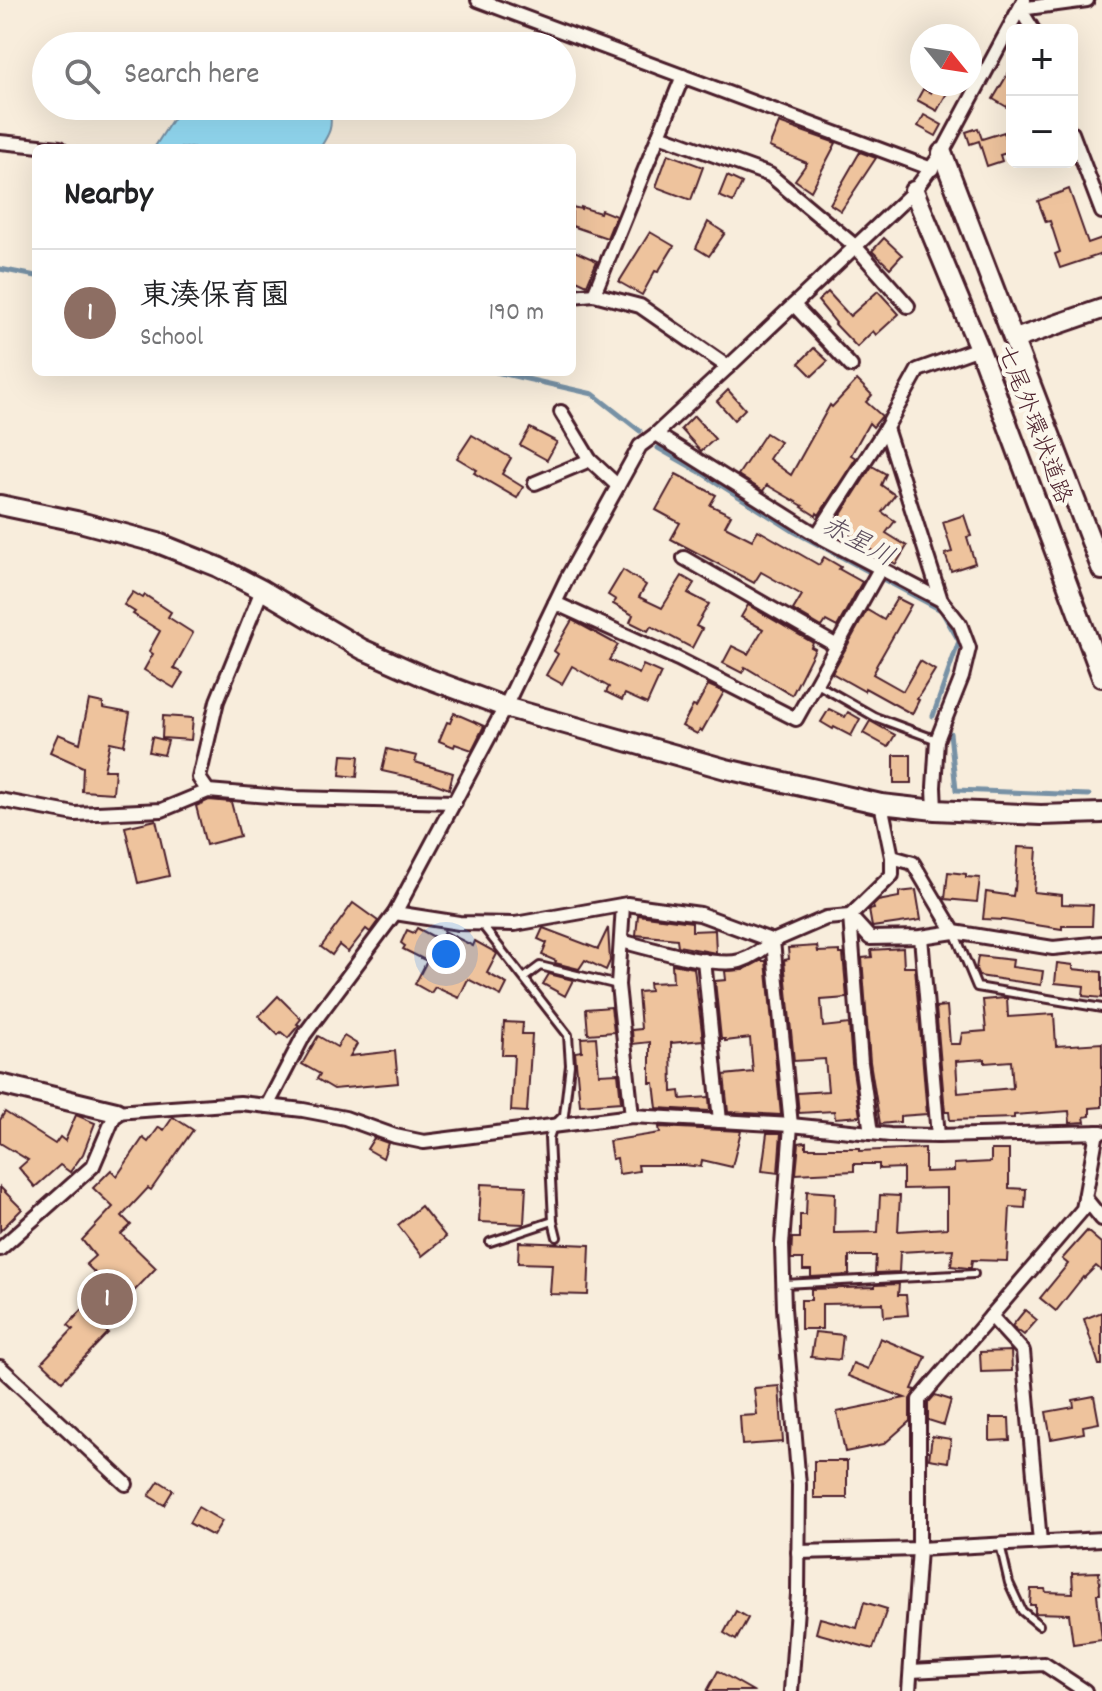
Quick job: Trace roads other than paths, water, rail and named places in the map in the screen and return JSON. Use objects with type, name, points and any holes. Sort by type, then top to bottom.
[{"type":"street","points":[[478,0],[564,32]]},
{"type":"street","points":[[1022,4],[1087,0]]},
{"type":"street","points":[[1022,4],[1030,24]]},
{"type":"street","points":[[267,1106],[304,1035],[395,913],[640,446],[914,191],[937,161],[1022,4]]},
{"type":"street","points":[[576,36],[683,76],[937,161]]},
{"type":"street","points":[[594,294],[683,76]]},
{"type":"street","points":[[659,135],[770,175],[855,246],[908,306]]},
{"type":"street","points":[[0,142],[32,145]]},
{"type":"street","points":[[1078,149],[1102,212]]},
{"type":"street","name":"七尾外環状道路","points":[[937,161],[1015,339],[1102,570]]},
{"type":"street","name":"七尾外環状道路","points":[[914,191],[979,348],[1102,677]]},
{"type":"street","points":[[576,296],[594,294],[640,306],[728,367]]},
{"type":"street","points":[[794,305],[851,366]]},
{"type":"street","points":[[1015,339],[1102,309]]},
{"type":"street","points":[[817,535],[886,428],[918,370],[979,348]]},
{"type":"street","points":[[561,412],[590,460],[618,486]]},
{"type":"street","points":[[886,428],[941,600],[960,624],[969,648],[962,677],[937,740],[935,810]]},
{"type":"street","points":[[656,434],[817,535],[941,600]]},
{"type":"street","points":[[535,483],[590,460]]},
{"type":"street","points":[[0,505],[158,543],[218,567],[362,649],[427,678],[505,707],[726,769],[881,804],[1041,815],[1102,813]]},
{"type":"street","points":[[684,558],[837,646]]},
{"type":"street","points":[[555,603],[678,659],[796,719],[881,567]]},
{"type":"street","points":[[208,791],[199,778],[217,701],[262,590]]},
{"type":"street","points":[[0,800],[75,814],[162,810],[208,791],[293,798],[455,802]]},
{"type":"street","points":[[621,941],[675,955],[736,962],[752,956],[773,941],[826,918],[850,916],[892,875],[892,857],[881,804]]},
{"type":"street","points":[[892,857],[913,863],[954,932]]},
{"type":"street","points":[[395,913],[459,923],[515,924],[623,905],[700,914],[773,941]]},
{"type":"street","points":[[623,905],[618,985],[632,1116]]},
{"type":"street","points":[[850,916],[870,938],[921,937],[954,932],[1053,948],[1102,943]]},
{"type":"street","points":[[850,916],[861,1063],[871,1133]]},
{"type":"street","points":[[921,937],[938,1136]]},
{"type":"street","points":[[773,941],[791,1125],[782,1245],[784,1308],[799,1485],[798,1594],[791,1691]]},
{"type":"street","points":[[704,960],[720,1121]]},
{"type":"street","points":[[0,1084],[116,1112],[240,1103],[303,1110],[345,1118],[395,1136],[424,1142],[632,1116],[938,1136],[1100,1132],[1083,1209],[919,1400],[919,1549],[909,1691]]},
{"type":"street","points":[[0,1249],[93,1166],[116,1112]]},
{"type":"street","points":[[1085,1198],[1102,1219]]},
{"type":"street","points":[[991,1316],[1023,1351],[1040,1542]]},
{"type":"street","points":[[0,1367],[126,1484]]},
{"type":"street","points":[[798,1552],[1102,1539]]},
{"type":"street","points":[[911,1671],[1044,1664],[1085,1691]]},
{"type":"lane","points":[[817,684],[875,717],[937,740]]},
{"type":"lane","points":[[482,924],[568,1035],[570,1065],[564,1115],[553,1126],[549,1138],[553,1221],[557,1237]]},
{"type":"lane","points":[[954,932],[977,987],[1102,1008]]},
{"type":"lane","points":[[524,978],[540,966],[618,985]]},
{"type":"lane","points":[[490,1242],[553,1221]]},
{"type":"lane","points":[[784,1284],[974,1274]]},
{"type":"lane","points":[[1000,1544],[1009,1583],[1022,1611],[1039,1625]]},
{"type":"water","points":[[172,120],[331,120],[322,144],[157,144]]},
{"type":"waterway","name":"赤星川","points":[[0,269],[32,275]]},
{"type":"waterway","name":"赤星川","points":[[514,376],[593,394],[640,431]]},
{"type":"waterway","name":"赤星川","points":[[658,448],[793,531],[941,610],[959,641],[933,716]]},
{"type":"waterway","name":"赤星川","points":[[950,733],[956,790],[1089,795]]},
{"type":"place","name":"東湊保育園","points":[[107,1299]]}]
